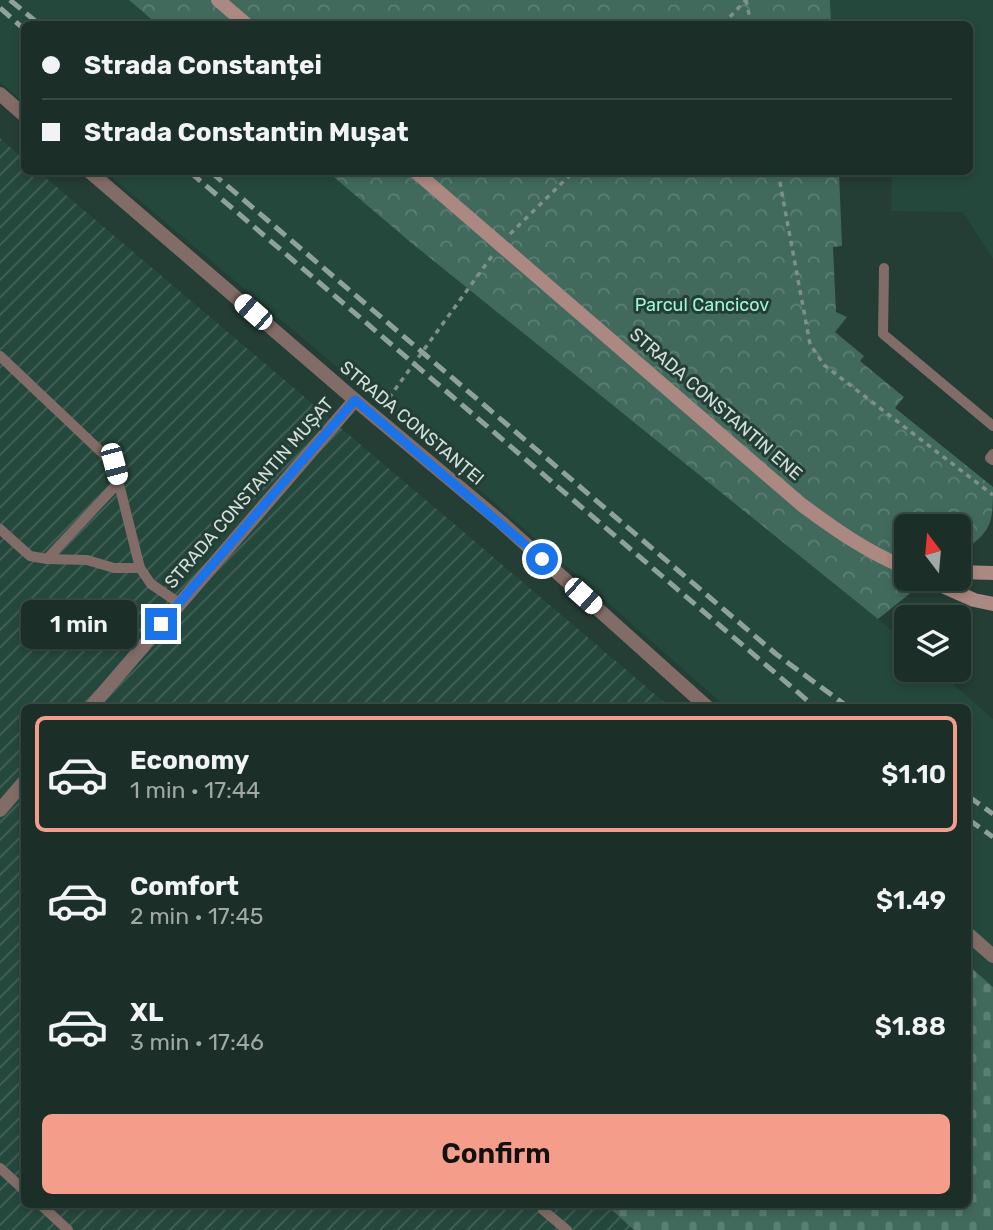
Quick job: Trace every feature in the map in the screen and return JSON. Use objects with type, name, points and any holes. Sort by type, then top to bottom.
[{"type":"main road","points":[[218,0],[242,21]]},
{"type":"main road","name":"STRADA CONSTANTIN ENE","points":[[420,175],[802,505],[843,536],[874,555],[894,563]]},
{"type":"main road","points":[[971,572],[993,573]]},
{"type":"main road","points":[[956,592],[974,600],[993,604]]},
{"type":"street","points":[[0,94],[21,112]]},
{"type":"street","name":"STRADA CONSTANȚEI","points":[[93,175],[500,522],[703,704]]},
{"type":"street","name":"STRADA CONSTANTIN MUȘAT","points":[[93,704],[355,400]]},
{"type":"street","points":[[0,810],[21,786]]},
{"type":"street","points":[[971,937],[993,956]]},
{"type":"lane","points":[[884,268],[883,334],[993,426]]},
{"type":"lane","points":[[0,356],[114,464],[140,568],[151,584],[179,603]]},
{"type":"lane","points":[[993,454],[990,458],[993,460]]},
{"type":"lane","points":[[47,559],[119,482]]},
{"type":"lane","points":[[0,529],[30,556],[88,560],[114,568],[140,568]]},
{"type":"lane","points":[[0,1168],[21,1187]]},
{"type":"lane","points":[[44,1208],[68,1230]]},
{"type":"lane","points":[[543,1210],[567,1230]]},
{"type":"path","points":[[726,21],[746,0]]},
{"type":"path","points":[[746,0],[750,21]]},
{"type":"path","points":[[372,415],[383,406],[501,243],[570,175]]},
{"type":"path","points":[[779,175],[810,344],[824,365],[993,495]]},
{"type":"shaded area","points":[[0,0],[129,0],[154,21],[21,21],[21,100],[0,82]]},
{"type":"shaded area","points":[[830,0],[993,0],[993,259],[963,212],[891,211],[892,175],[973,175],[973,21],[831,21]]},
{"type":"shaded area","points":[[0,138],[21,156],[21,175],[43,175],[666,704],[21,704],[21,1208],[609,1208],[634,1230],[0,1230]]},
{"type":"shaded area","points":[[110,175],[332,175],[409,241],[894,633],[894,682],[951,682],[993,719],[993,987],[971,968],[971,704],[723,704],[414,432]]},
{"type":"green space","points":[[129,0],[830,0],[831,21],[154,21]]},
{"type":"green space","name":"Parcul Cancicov","points":[[332,175],[839,175],[842,246],[833,247],[836,312],[847,317],[835,332],[864,356],[860,361],[904,397],[895,408],[993,487],[991,520],[984,533],[971,546],[971,514],[894,514],[894,592],[912,592],[878,619],[409,241]]},
{"type":"green space","points":[[971,968],[993,987],[993,1230],[634,1230],[609,1208],[971,1208]]},
{"type":"railway","points":[[10,0],[35,21]]},
{"type":"railway","points":[[0,8],[21,26]]},
{"type":"railway","points":[[194,175],[811,704]]},
{"type":"railway","points":[[215,175],[776,654],[844,704]]},
{"type":"railway","points":[[971,798],[993,814]]},
{"type":"railway","points":[[971,821],[993,837]]},
{"type":"route","points":[[161,624],[355,400],[542,559]]}]
